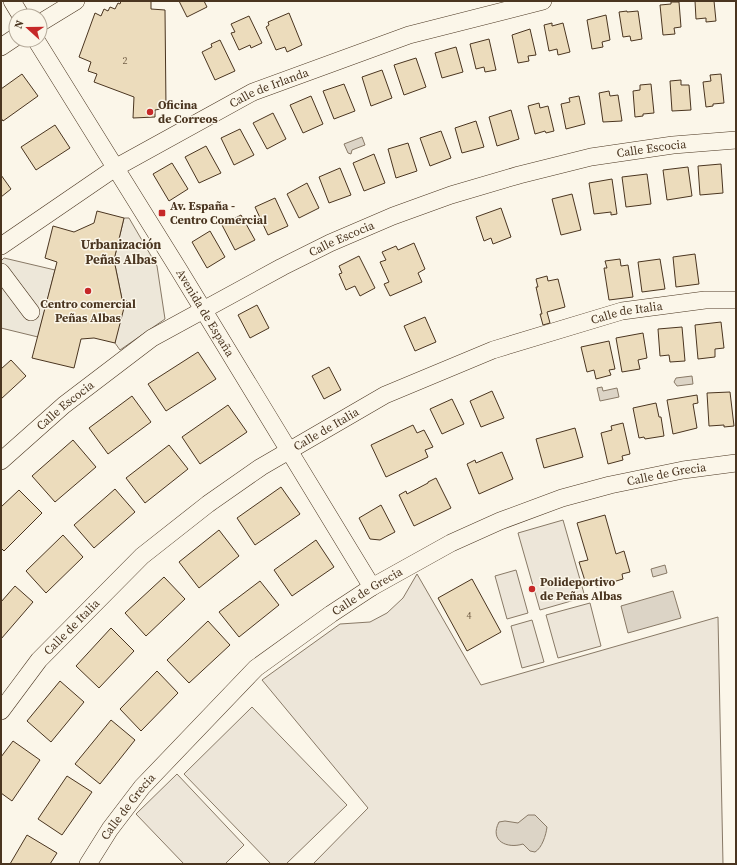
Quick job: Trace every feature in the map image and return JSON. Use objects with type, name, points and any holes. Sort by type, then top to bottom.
[{"type":"street","points":[[48,17],[76,1]]},
{"type":"street","name":"Calle de Irlanda","points":[[1,246],[115,168],[253,92],[409,35],[543,1]]},
{"type":"street","name":"Avenida de España","points":[[41,48],[372,587]]},
{"type":"street","name":"Calle Escocia","points":[[1,461],[64,405],[146,343],[282,267],[330,243],[393,216],[451,195],[520,174],[592,157],[674,145],[736,140]]},
{"type":"street","points":[[1,272],[30,312]]},
{"type":"street","name":"Calle de Italia","points":[[1,711],[38,660],[142,556],[208,504],[261,467],[385,395],[493,350],[622,311],[705,300],[736,300]]},
{"type":"street","name":"Calle de Grecia","points":[[88,864],[110,829],[142,787],[256,668],[372,587],[451,543],[500,521],[562,498],[683,470],[736,463]]},
{"type":"shaded area","points":[[362,137],[365,145],[352,150],[351,154],[348,153],[344,144]]},
{"type":"shaded area","points":[[124,218],[129,218],[157,266],[165,319],[120,350],[115,343],[122,299],[114,260]]},
{"type":"shaded area","points":[[4,258],[55,270],[38,337],[1,328],[1,261]]},
{"type":"shaded area","points":[[692,376],[693,384],[677,386],[674,382],[676,378]]},
{"type":"shaded area","points":[[602,387],[603,391],[617,388],[619,397],[600,401],[597,388]]},
{"type":"shaded area","points":[[563,520],[585,597],[540,610],[518,533]]},
{"type":"shaded area","points":[[665,565],[667,573],[653,577],[651,569]]},
{"type":"shaded area","points":[[516,570],[528,613],[507,619],[495,576]]},
{"type":"shaded area","points":[[417,574],[481,685],[718,617],[723,864],[313,864],[368,808],[262,680],[340,624],[370,622],[387,613],[403,598]]},
{"type":"shaded area","points":[[673,591],[681,618],[628,633],[621,606]]},
{"type":"shaded area","points":[[590,603],[601,646],[558,658],[546,615]]},
{"type":"shaded area","points":[[532,620],[544,662],[522,668],[511,626]]},
{"type":"shaded area","points":[[252,707],[347,805],[286,864],[271,864],[184,774]]},
{"type":"shaded area","points":[[177,774],[244,845],[225,864],[184,864],[136,814]]},
{"type":"shaded area","points":[[528,815],[535,815],[547,827],[546,834],[540,848],[535,852],[530,851],[523,844],[506,844],[498,839],[496,834],[499,822],[505,821],[518,823]]},
{"type":"building","points":[[121,1],[151,1],[151,9],[165,10],[166,108],[155,110],[155,117],[133,118],[134,97],[94,82],[97,74],[88,71],[91,62],[79,57],[95,13],[101,16],[104,9],[108,11],[110,7],[115,9]]},
{"type":"building","points":[[179,1],[204,1],[207,7],[187,17]]},
{"type":"building","points":[[695,1],[714,1],[716,21],[706,22],[706,18],[696,19]]},
{"type":"building","points":[[671,2],[679,2],[681,27],[674,28],[675,34],[663,35],[660,5],[671,4]]},
{"type":"building","points":[[638,11],[642,39],[631,41],[630,36],[623,37],[619,12]]},
{"type":"building","points":[[289,13],[302,45],[287,52],[285,47],[276,50],[266,27],[269,25],[268,22]]},
{"type":"building","points":[[606,15],[610,40],[602,42],[603,47],[592,49],[587,20]]},
{"type":"building","points":[[249,16],[262,43],[251,48],[250,45],[239,50],[231,33],[235,32],[231,24]]},
{"type":"building","points":[[552,23],[552,26],[563,23],[570,52],[558,55],[557,49],[549,51],[544,25]]},
{"type":"building","points":[[530,29],[536,55],[528,56],[529,61],[518,63],[512,35]]},
{"type":"building","points":[[489,39],[496,70],[485,72],[484,67],[476,69],[470,44]]},
{"type":"building","points":[[220,40],[235,71],[215,80],[202,52],[212,47],[211,44]]},
{"type":"building","points":[[456,47],[463,72],[442,78],[435,53]]},
{"type":"building","points":[[416,58],[426,87],[404,95],[394,65]]},
{"type":"building","points":[[382,70],[392,98],[371,106],[362,77]]},
{"type":"building","points":[[22,74],[38,96],[3,121],[1,118],[1,89]]},
{"type":"building","points":[[721,74],[724,103],[713,104],[713,106],[706,107],[703,82],[711,81],[710,75]]},
{"type":"building","points":[[681,80],[681,85],[689,85],[691,110],[672,111],[670,81]]},
{"type":"building","points":[[344,84],[355,111],[334,119],[323,91]]},
{"type":"building","points":[[651,84],[654,113],[643,114],[643,116],[635,117],[633,91],[640,90],[640,85]]},
{"type":"building","points":[[609,91],[610,96],[618,95],[622,121],[603,122],[599,93]]},
{"type":"building","points":[[311,96],[323,124],[303,133],[290,105]]},
{"type":"building","points":[[579,96],[585,124],[566,129],[561,104],[570,102],[569,98]]},
{"type":"building","points":[[539,103],[540,108],[548,106],[554,131],[546,133],[545,131],[535,134],[528,106]]},
{"type":"building","points":[[511,110],[519,139],[497,146],[489,117]]},
{"type":"building","points":[[273,113],[286,139],[267,149],[253,123]]},
{"type":"building","points":[[476,121],[484,147],[462,153],[455,128]]},
{"type":"building","points":[[55,125],[70,148],[36,170],[21,147]]},
{"type":"building","points":[[240,129],[254,155],[234,165],[221,138]]},
{"type":"building","points":[[441,131],[451,158],[430,166],[420,138]]},
{"type":"building","points":[[408,143],[417,171],[396,178],[388,149]]},
{"type":"building","points":[[206,146],[221,173],[199,183],[185,157]]},
{"type":"building","points":[[374,154],[385,183],[364,191],[353,163]]},
{"type":"building","points":[[172,163],[188,189],[169,201],[153,174]]},
{"type":"building","points":[[721,164],[723,193],[700,195],[698,166]]},
{"type":"building","points":[[688,167],[692,196],[667,200],[663,170]]},
{"type":"building","points":[[340,168],[351,195],[329,203],[319,177]]},
{"type":"building","points":[[647,174],[651,204],[626,207],[622,177]]},
{"type":"building","points":[[1,175],[11,189],[1,197]]},
{"type":"building","points":[[612,179],[617,214],[611,215],[611,212],[594,214],[589,183]]},
{"type":"building","points":[[307,183],[319,208],[299,218],[287,194]]},
{"type":"building","points":[[572,194],[581,230],[561,235],[552,199]]},
{"type":"building","points":[[275,198],[288,226],[268,235],[255,207]]},
{"type":"building","points":[[501,208],[511,237],[493,244],[491,238],[484,241],[476,217]]},
{"type":"building","points":[[97,211],[124,218],[114,260],[122,299],[126,300],[115,343],[94,338],[81,339],[74,368],[32,358],[57,262],[45,258],[53,226],[74,232],[94,223]]},
{"type":"building","points":[[241,215],[255,240],[235,250],[222,225]]},
{"type":"building","points":[[210,231],[225,257],[207,268],[192,242]]},
{"type":"building","points":[[414,243],[425,269],[418,273],[422,282],[390,296],[384,284],[389,282],[380,262],[386,260],[382,252],[396,246],[398,250]]},
{"type":"building","points":[[695,254],[699,284],[676,287],[673,257]]},
{"type":"building","points":[[359,256],[375,288],[360,296],[355,286],[346,290],[339,274],[342,273],[339,266]]},
{"type":"building","points":[[620,259],[621,266],[628,265],[633,297],[609,300],[604,268],[607,268],[605,261]]},
{"type":"building","points":[[660,259],[665,289],[642,292],[638,262]]},
{"type":"building","points":[[547,276],[548,281],[558,279],[565,307],[547,312],[550,323],[543,325],[540,314],[542,314],[536,287],[538,287],[536,279]]},
{"type":"building","points":[[257,305],[269,328],[250,338],[238,315]]},
{"type":"building","points":[[425,317],[436,342],[415,351],[404,326]]},
{"type":"building","points":[[721,322],[724,348],[715,349],[715,357],[698,359],[695,325]]},
{"type":"building","points":[[682,327],[685,361],[670,362],[669,355],[660,356],[658,329]]},
{"type":"building","points":[[643,333],[647,358],[638,360],[640,369],[622,372],[616,338]]},
{"type":"building","points":[[609,341],[615,369],[609,370],[611,375],[596,379],[594,370],[587,372],[581,347]]},
{"type":"building","points":[[198,352],[216,379],[166,411],[148,384]]},
{"type":"building","points":[[11,360],[26,376],[1,399],[1,369]]},
{"type":"building","points":[[329,367],[341,390],[324,399],[312,376]]},
{"type":"building","points":[[492,391],[504,418],[481,427],[470,401]]},
{"type":"building","points":[[730,392],[734,426],[709,426],[707,393]]},
{"type":"building","points":[[697,395],[698,403],[693,404],[697,428],[673,434],[667,400]]},
{"type":"building","points":[[132,396],[151,422],[108,454],[89,428]]},
{"type":"building","points":[[452,399],[464,424],[442,434],[430,409]]},
{"type":"building","points":[[656,403],[659,417],[661,417],[664,436],[645,439],[644,437],[639,438],[633,408]]},
{"type":"building","points":[[228,405],[247,432],[200,464],[182,437]]},
{"type":"building","points":[[623,423],[630,454],[622,456],[623,460],[608,464],[601,433],[612,430],[611,426]]},
{"type":"building","points":[[413,425],[417,433],[424,430],[433,447],[425,450],[428,457],[386,477],[371,445]]},
{"type":"building","points":[[575,428],[583,457],[544,468],[536,439]]},
{"type":"building","points":[[73,440],[96,467],[55,502],[32,476]]},
{"type":"building","points":[[169,445],[188,469],[145,503],[126,478]]},
{"type":"building","points":[[502,452],[513,479],[479,494],[467,464],[475,460],[476,463]]},
{"type":"building","points":[[436,478],[451,508],[414,526],[399,495],[406,491],[407,494]]},
{"type":"building","points":[[281,487],[300,514],[255,545],[237,518]]},
{"type":"building","points":[[115,489],[135,512],[94,548],[74,525]]},
{"type":"building","points":[[19,490],[42,513],[4,551],[1,548],[1,507]]},
{"type":"building","points":[[381,505],[395,532],[380,540],[370,539],[359,518]]},
{"type":"building","points":[[605,515],[616,554],[624,551],[630,572],[622,574],[623,579],[596,587],[595,582],[586,584],[579,562],[588,560],[577,523]]},
{"type":"building","points":[[219,530],[239,556],[199,588],[179,562]]},
{"type":"building","points":[[63,535],[83,557],[46,593],[26,571]]},
{"type":"building","points":[[316,540],[334,567],[292,596],[274,570]]},
{"type":"building","points":[[164,577],[185,599],[146,636],[125,613]]},
{"type":"building","points":[[472,579],[501,632],[467,651],[438,598]]},
{"type":"building","points":[[260,581],[279,605],[239,637],[219,612]]},
{"type":"building","points":[[15,586],[33,602],[1,639],[1,602]]},
{"type":"building","points":[[208,621],[230,645],[189,683],[167,660]]},
{"type":"building","points":[[111,628],[134,651],[99,688],[76,666]]},
{"type":"building","points":[[157,671],[178,693],[141,731],[120,709]]},
{"type":"building","points":[[60,681],[84,702],[51,742],[27,721]]},
{"type":"building","points":[[111,720],[135,740],[100,784],[75,764]]},
{"type":"building","points":[[13,741],[40,760],[12,801],[1,793],[1,757]]},
{"type":"building","points":[[67,776],[92,792],[62,835],[38,819]]},
{"type":"building","points":[[27,835],[57,853],[50,864],[10,864]]},
{"type":"place","name":"Oficina de Correos","points":[[150,112]]},
{"type":"place","name":"Av. España - Centro Comercial","points":[[162,213]]},
{"type":"place","name":"Centro comercial Peñas Albas","points":[[88,291]]},
{"type":"place","name":"Polideportivo de Peñas Albas","points":[[532,589]]},
{"type":"district","name":"Urbanización Peñas Albas","points":[[121,252]]}]
